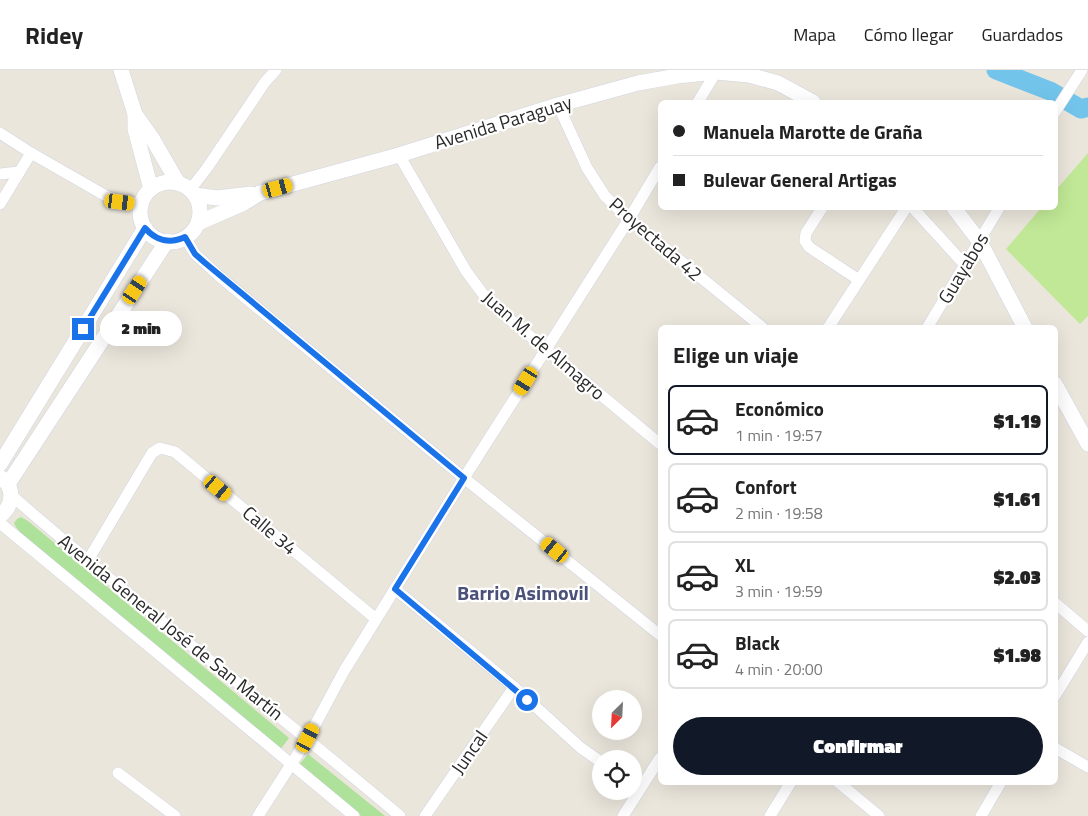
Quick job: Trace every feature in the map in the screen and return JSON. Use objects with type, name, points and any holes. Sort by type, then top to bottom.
[{"type":"street","points":[[121,70],[135,114],[135,129],[151,188]]},
{"type":"street","points":[[188,189],[207,168],[265,82],[276,70]]},
{"type":"street","points":[[1058,107],[1082,70]]},
{"type":"street","points":[[699,100],[716,72]]},
{"type":"street","name":"Avenida Paraguay","points":[[198,222],[244,203],[260,193],[399,155],[638,82],[716,72],[749,76],[778,83],[808,100]]},
{"type":"street","name":"Proyectada 42","points":[[558,105],[587,168],[605,196],[629,219],[759,325]]},
{"type":"street","points":[[135,114],[188,189],[200,209],[198,222],[190,234],[179,240],[167,241],[155,237],[145,228],[141,217],[141,204],[151,188],[164,182],[188,189],[217,198],[260,193]]},
{"type":"street","points":[[0,134],[106,196],[120,202],[141,204]]},
{"type":"street","points":[[0,204],[31,153]]},
{"type":"street","name":"Juan M. de Almagro","points":[[399,155],[466,271],[483,294],[658,442]]},
{"type":"street","points":[[258,816],[308,738],[344,671],[376,619],[629,219],[658,169]]},
{"type":"street","points":[[0,174],[19,172]]},
{"type":"street","points":[[821,210],[806,233],[805,241],[810,247],[859,280]]},
{"type":"street","points":[[830,325],[905,210]]},
{"type":"street","points":[[915,210],[965,265]]},
{"type":"street","points":[[956,210],[980,242],[1023,325]]},
{"type":"street","name":"Guayabos","points":[[928,325],[998,210]]},
{"type":"street","points":[[0,464],[145,228]]},
{"type":"street","points":[[185,237],[195,254],[204,262],[464,478],[658,633]]},
{"type":"street","points":[[0,516],[9,507],[6,485],[167,241]]},
{"type":"street","points":[[1058,389],[1088,444]]},
{"type":"street","name":"Calle 34","points":[[87,562],[152,453],[160,448],[175,452],[376,619]]},
{"type":"street","name":"Avenida General José de San Martín","points":[[6,485],[87,562],[308,738],[400,816]]},
{"type":"street","name":"Avenida General José de San Martín","points":[[0,522],[354,816]]},
{"type":"street","points":[[395,589],[514,687],[592,756]]},
{"type":"street","points":[[1058,605],[1088,630]]},
{"type":"street","points":[[1058,691],[1088,642]]},
{"type":"street","name":"Juncal","points":[[425,816],[514,687]]},
{"type":"street","points":[[1058,750],[1088,767]]},
{"type":"street","points":[[642,781],[658,761]]},
{"type":"street","points":[[118,773],[175,816]]},
{"type":"street","points":[[770,816],[790,785]]},
{"type":"street","points":[[842,785],[879,816]]},
{"type":"street","points":[[981,816],[999,785]]},
{"type":"street","points":[[623,816],[631,800]]},
{"type":"green space","points":[[1088,153],[1088,316],[1080,324],[1006,249],[1039,210],[1058,210],[1058,188]]},
{"type":"green space","points":[[21,517],[289,738],[280,750],[20,532],[14,523]]},
{"type":"green space","points":[[308,754],[385,816],[361,816],[299,765]]},
{"type":"waterway","points":[[996,70],[1050,91],[1081,109],[1088,107]]},
{"type":"district","name":"Barrio Asimovil","points":[[523,593]]},
{"type":"route","points":[[83,329],[145,228],[160,240],[173,241],[185,237],[195,254],[204,262],[464,478],[395,589],[514,687],[527,700]]}]
